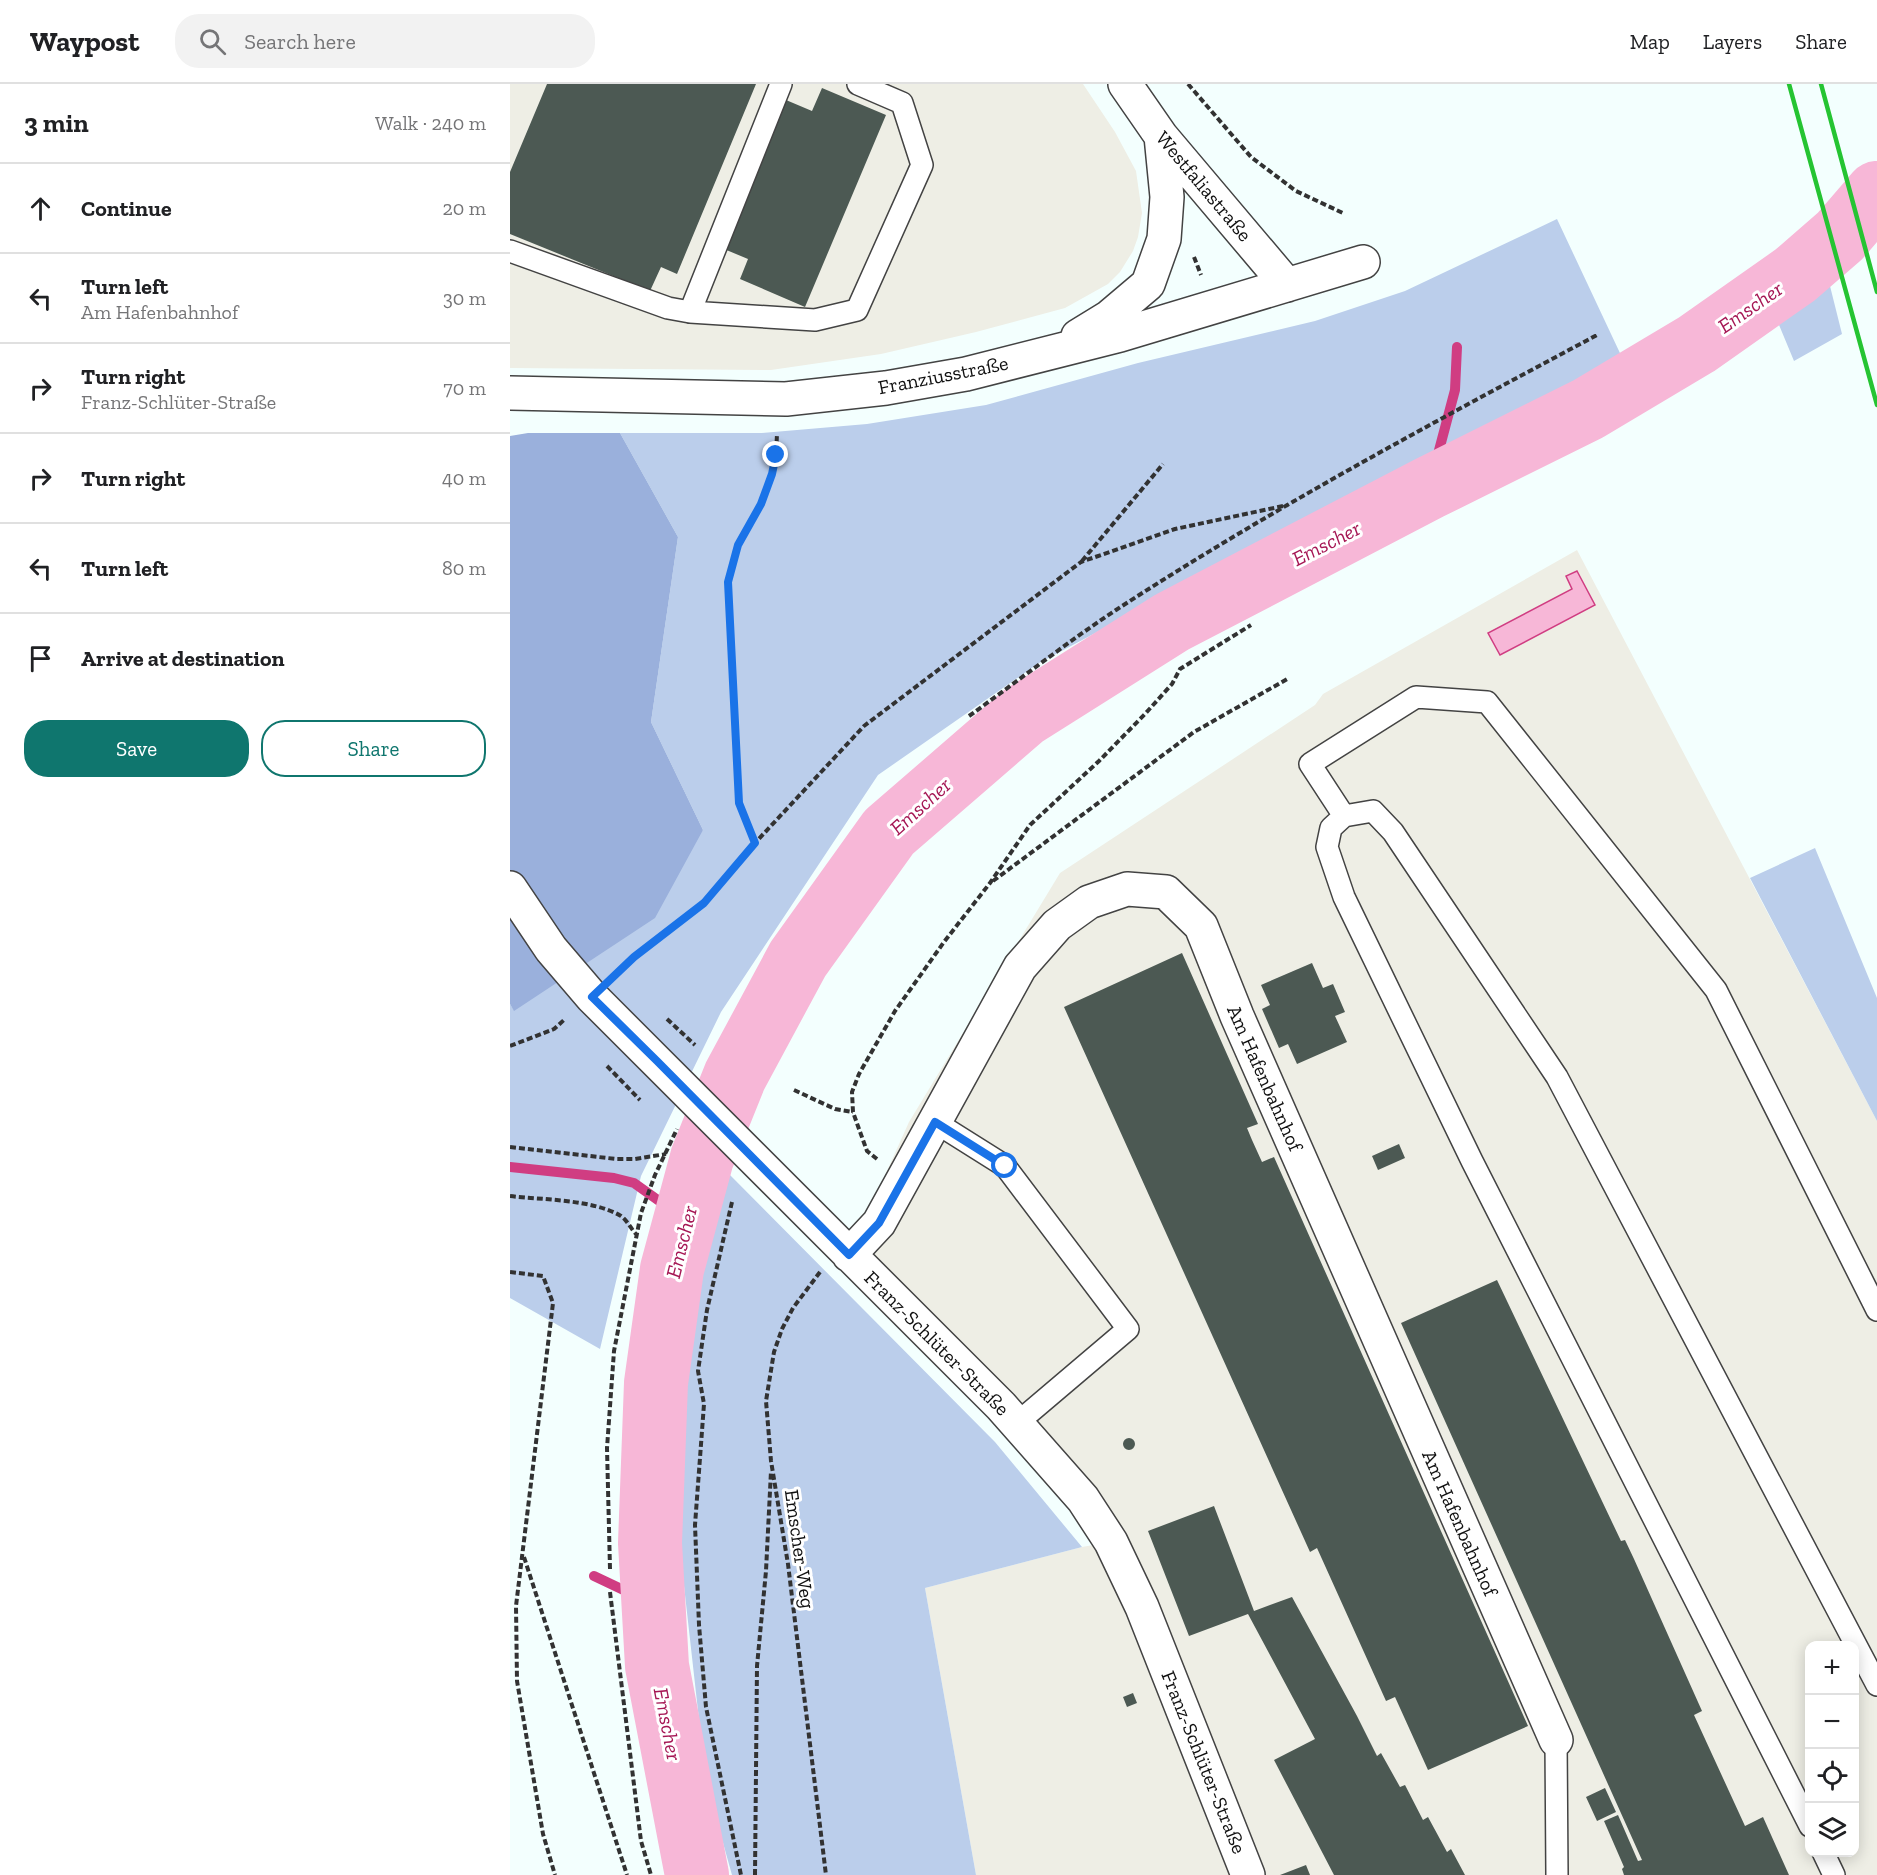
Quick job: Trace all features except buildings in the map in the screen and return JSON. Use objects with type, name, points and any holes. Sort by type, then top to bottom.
[{"type":"street","name":"Westfaliastraße","points":[[1125,84],[1161,136],[1287,285]]},
{"type":"street","points":[[1115,326],[1139,292],[1148,284],[1164,239],[1167,197],[1161,136]]},
{"type":"street","name":"Franziusstraße","points":[[510,393],[786,399],[886,388],[943,378],[1051,352],[1115,326],[1157,324],[1363,262]]},
{"type":"street","name":"Franz-Schlüter-Straße","points":[[510,888],[551,949],[592,997],[1017,1424],[1083,1499],[1111,1542],[1142,1607],[1248,1875]]},
{"type":"street","name":"Am Hafenbahnhof","points":[[845,1250],[879,1223],[1020,967],[1057,925],[1089,902],[1127,889],[1166,892],[1201,926],[1237,1016],[1556,1740]]},
{"type":"lane","points":[[690,312],[781,84]]},
{"type":"lane","points":[[510,251],[668,308],[690,312],[815,320],[857,310],[922,165],[902,103],[858,84]]},
{"type":"lane","points":[[1344,816],[1310,764],[1416,697],[1487,702],[1716,990],[1877,1310]]},
{"type":"lane","points":[[1805,1818],[1472,1161],[1344,897],[1327,847],[1331,828],[1344,816],[1373,811],[1393,832],[1557,1077],[1877,1685]]},
{"type":"lane","points":[[935,1122],[1005,1166],[1128,1329],[1017,1424]]},
{"type":"lane","points":[[1556,1740],[1557,1875]]},
{"type":"lane","points":[[1825,1857],[1834,1875]]},
{"type":"path","points":[[1188,84],[1251,157],[1296,191],[1345,213]]},
{"type":"path","points":[[969,716],[1115,611],[1288,505],[1431,424],[1597,335]]},
{"type":"path","points":[[755,843],[739,803],[728,582],[738,545],[761,504],[772,474],[777,437]]},
{"type":"path","points":[[510,1046],[554,1029],[634,957],[704,903],[755,843],[864,726],[1081,562],[1162,465]]},
{"type":"path","points":[[1081,562],[1175,529],[1288,505]]},
{"type":"path","points":[[903,1181],[867,1151],[854,1112],[852,1092],[859,1074],[895,1011],[1030,825],[1099,761],[1145,714],[1172,684],[1180,669],[1251,625]]},
{"type":"path","points":[[990,883],[1194,732],[1289,678]]},
{"type":"path","points":[[662,1014],[695,1045]]},
{"type":"path","points":[[607,1066],[640,1100]]},
{"type":"path","points":[[794,1090],[835,1109],[854,1112]]},
{"type":"path","points":[[610,1569],[607,1448],[613,1362],[641,1213],[655,1175],[681,1120]]},
{"type":"path","points":[[510,1147],[616,1159],[635,1159],[666,1154]]},
{"type":"path","points":[[510,1196],[581,1204],[609,1211],[623,1218],[636,1235]]},
{"type":"path","points":[[732,1202],[707,1310],[698,1371],[704,1404],[695,1525],[699,1625],[706,1707],[741,1875]]},
{"type":"path","name":"Emscher-Weg","points":[[826,1875],[788,1563],[771,1461],[766,1401],[774,1352],[793,1308],[845,1250]]},
{"type":"path","points":[[510,1272],[543,1276],[553,1304],[516,1606],[517,1681],[543,1834],[555,1875]]},
{"type":"path","points":[[755,1875],[757,1666],[766,1571],[771,1461]]},
{"type":"path","points":[[522,1553],[627,1875]]},
{"type":"path","points":[[610,1592],[641,1841],[651,1875]]},
{"type":"shaded area","points":[[510,84],[1083,84],[1115,132],[1136,171],[1142,213],[1138,237],[1133,251],[1120,272],[1108,284],[1065,308],[881,354],[771,370],[510,368]]},
{"type":"shaded area","points":[[1557,219],[1627,368],[1330,508],[1039,663],[878,775],[721,1012],[641,1176],[600,1349],[510,1298],[510,1004],[514,1010],[703,830],[651,722],[678,537],[620,433],[762,433],[867,424],[986,405],[1138,363],[1315,321],[1405,291]]},
{"type":"shaded area","points":[[1827,274],[1842,334],[1794,361],[1772,308]]},
{"type":"shaded area","points":[[528,433],[620,433],[678,537],[651,722],[703,830],[655,918],[514,1011],[510,1004],[510,436]]},
{"type":"shaded area","points":[[1577,550],[1877,1121],[1877,1875],[976,1875],[925,1588],[1082,1547],[1110,1542],[849,1255],[909,1122],[1060,873],[1315,705],[1323,694]]},
{"type":"shaded area","points":[[1577,571],[1595,605],[1500,655],[1488,633],[1572,589],[1566,576]]},
{"type":"shaded area","points":[[1815,848],[1877,998],[1877,1121],[1750,878]]},
{"type":"shaded area","points":[[728,1173],[995,1442],[1082,1547],[925,1588],[976,1875],[732,1875],[706,1782],[681,1559],[665,1539],[669,1430],[687,1358],[704,1262]]},
{"type":"waterway","name":"Emscher","points":[[697,1875],[657,1666],[650,1543],[656,1383],[672,1269],[702,1158],[735,1076],[798,959],[889,832],[1023,716],[1172,622],[1429,488],[1588,409],[1697,344],[1795,275],[1840,236],[1877,193]]},
{"type":"waterway","points":[[1429,488],[1455,390],[1457,347]]},
{"type":"waterway","points":[[510,1167],[614,1178],[634,1183],[662,1203],[678,1247]]},
{"type":"waterway","points":[[594,1576],[653,1604]]},
{"type":"railway","points":[[1789,84],[1877,405]]},
{"type":"railway","points":[[1821,84],[1877,292]]},
{"type":"route","points":[[776,455],[761,504],[738,545],[728,582],[739,803],[755,843],[704,903],[634,957],[592,997],[849,1255],[879,1223],[935,1122],[1005,1166]]}]
